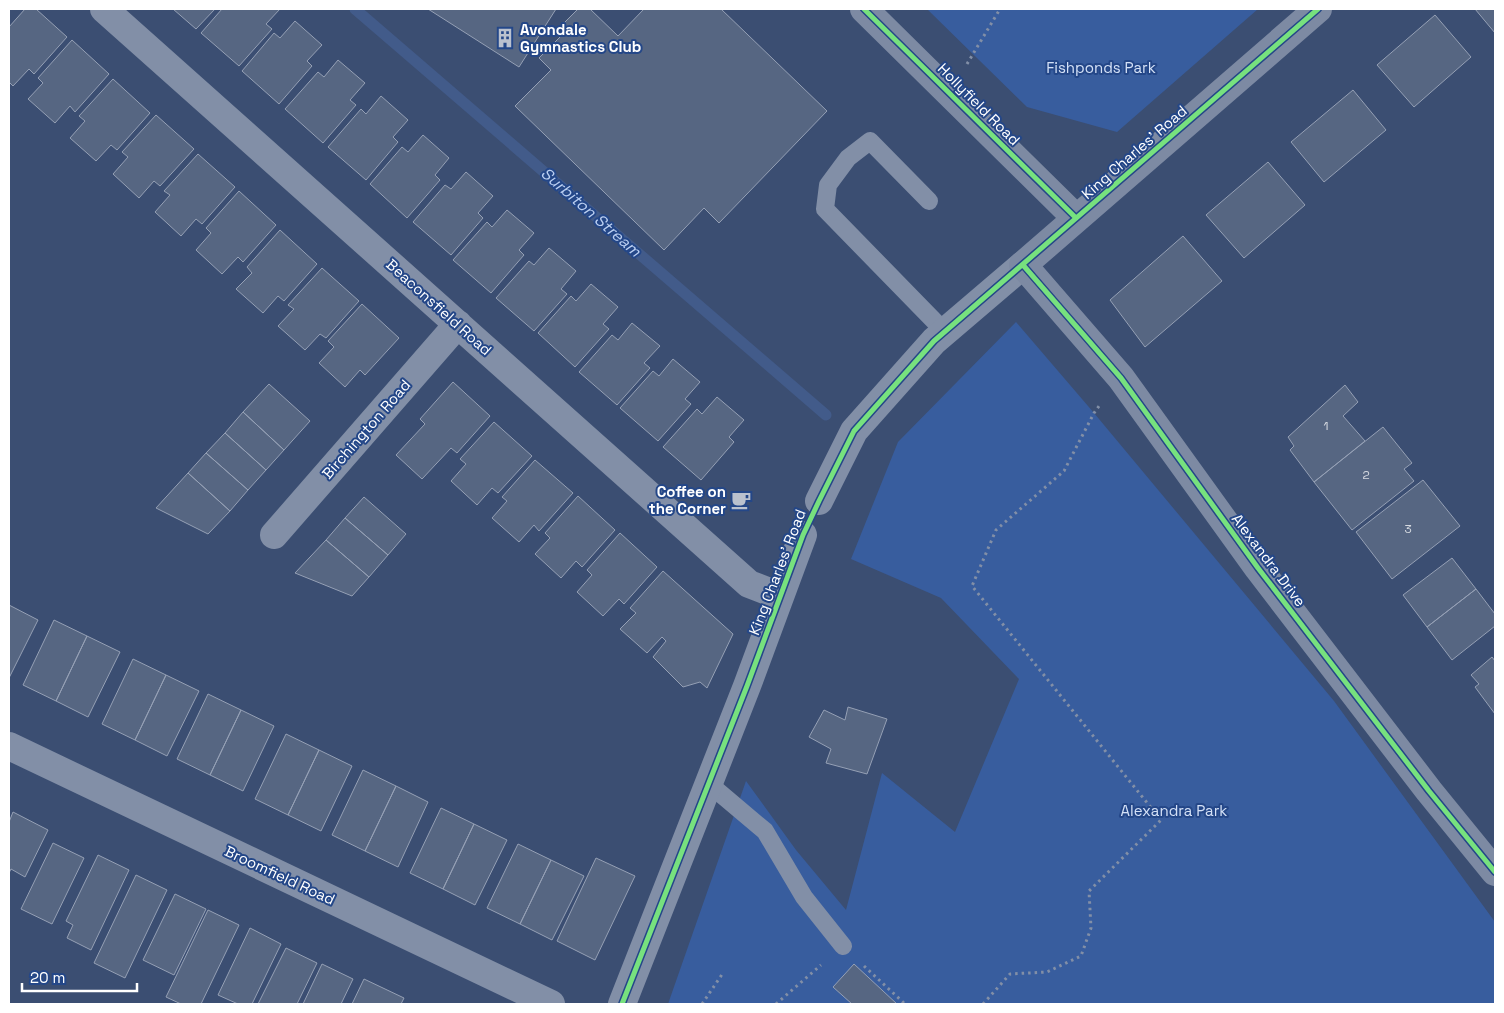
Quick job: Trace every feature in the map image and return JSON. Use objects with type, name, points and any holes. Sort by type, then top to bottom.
[{"type":"street","name":"Beaconsfield Road","points":[[104,9],[749,584],[780,596]]},
{"type":"street","name":"Hollyfield Road","points":[[864,9],[1076,218]]},
{"type":"street","name":"King Charles' Road","points":[[818,501],[854,431],[934,341],[1318,9]]},
{"type":"street","name":"Alexandra Drive","points":[[1022,265],[1121,378],[1258,568],[1429,791],[1495,872]]},
{"type":"street","name":"Birchington Road","points":[[274,535],[458,324]]},
{"type":"street","name":"King Charles' Road","points":[[622,1004],[747,686],[803,535]]},
{"type":"street","name":"Broomfield Road","points":[[9,746],[551,1004]]},
{"type":"lane","points":[[928,201],[870,141],[848,158],[828,185],[825,209],[945,332]]},
{"type":"lane","points":[[708,783],[765,831],[804,897],[843,946]]},
{"type":"path","points":[[950,94],[1000,9]]},
{"type":"path","points":[[983,1004],[1010,974],[1047,972],[1081,956],[1091,928],[1089,891],[1161,820],[972,586],[996,530],[1064,471],[1094,413],[1121,378]]},
{"type":"path","points":[[702,1004],[723,973]]},
{"type":"green space","name":"Fishponds Park","points":[[927,9],[1258,9],[1117,132],[1027,107]]},
{"type":"green space","name":"Alexandra Park","points":[[1016,322],[1334,701],[1495,922],[1495,1004],[668,1004],[746,781],[796,850],[846,910],[882,773],[955,832],[1019,679],[941,598],[851,559],[898,442]]},
{"type":"building","points":[[25,9],[36,9],[67,37],[34,74],[29,69],[13,86],[9,82],[9,27]]},
{"type":"building","points":[[173,9],[215,9],[196,29]]},
{"type":"building","points":[[222,9],[280,9],[266,24],[272,29],[239,66],[201,33]]},
{"type":"building","name":"Avondale Gymnastics Club","points":[[428,9],[556,9],[519,67]]},
{"type":"building","points":[[578,9],[590,9],[618,36],[644,9],[721,9],[827,111],[719,223],[704,208],[664,250],[515,106],[551,70],[539,58],[564,33],[559,28]]},
{"type":"building","points":[[1475,9],[1495,9],[1495,33]]},
{"type":"building","points":[[1435,15],[1471,57],[1414,107],[1377,65]]},
{"type":"building","points":[[295,21],[322,45],[307,61],[312,66],[279,104],[242,71],[274,33],[280,38]]},
{"type":"building","points":[[72,40],[109,74],[75,112],[70,106],[55,123],[28,99],[43,83],[38,78]]},
{"type":"building","points":[[338,60],[365,83],[350,100],[356,105],[323,143],[285,109],[318,72],[324,77]]},
{"type":"building","points":[[113,79],[150,113],[117,150],[111,145],[96,161],[70,138],[85,121],[79,116]]},
{"type":"building","points":[[1353,90],[1386,130],[1324,182],[1291,142]]},
{"type":"building","points":[[381,96],[408,120],[393,137],[398,142],[366,180],[328,147],[361,109],[366,114]]},
{"type":"building","points":[[156,115],[194,149],[160,186],[154,181],[139,198],[113,174],[128,157],[122,152]]},
{"type":"building","points":[[423,135],[449,158],[435,175],[440,180],[407,218],[370,184],[402,147],[408,152]]},
{"type":"building","points":[[198,154],[235,187],[202,224],[196,219],[181,236],[155,212],[170,195],[164,191]]},
{"type":"building","points":[[1268,162],[1305,205],[1244,258],[1206,215]]},
{"type":"building","points":[[466,172],[493,196],[478,213],[483,218],[451,255],[413,222],[445,185],[451,189]]},
{"type":"building","points":[[239,191],[276,225],[243,262],[238,257],[222,274],[196,250],[211,233],[206,228]]},
{"type":"building","points":[[507,210],[534,233],[519,250],[524,255],[491,293],[453,260],[487,222],[492,227]]},
{"type":"building","points":[[280,230],[317,264],[284,301],[278,296],[263,313],[236,289],[252,273],[247,267]]},
{"type":"building","points":[[1183,236],[1222,281],[1145,347],[1110,300]]},
{"type":"building","points":[[549,248],[576,271],[561,289],[567,294],[534,331],[496,298],[529,261],[534,265]]},
{"type":"building","points":[[322,268],[359,301],[326,338],[320,334],[305,350],[278,326],[294,309],[288,305]]},
{"type":"building","points":[[591,284],[618,307],[603,324],[609,329],[575,367],[538,333],[571,296],[576,301]]},
{"type":"building","points":[[362,304],[399,338],[365,375],[360,370],[345,387],[319,363],[334,347],[328,341]]},
{"type":"building","points":[[632,323],[660,346],[644,363],[650,368],[617,405],[579,372],[612,335],[618,340]]},
{"type":"building","points":[[673,359],[700,382],[685,399],[691,404],[658,441],[620,408],[653,371],[659,376]]},
{"type":"building","points":[[453,382],[490,416],[457,453],[451,448],[422,479],[396,455],[425,424],[420,419]]},
{"type":"building","points":[[269,384],[310,421],[284,450],[243,412]]},
{"type":"building","points":[[1345,385],[1358,402],[1343,416],[1365,441],[1314,482],[1290,450],[1294,446],[1288,437]]},
{"type":"building","points":[[717,397],[744,420],[729,437],[734,442],[701,480],[663,447],[697,409],[702,414]]},
{"type":"building","points":[[243,412],[284,450],[266,470],[225,433]]},
{"type":"building","points":[[494,422],[532,456],[498,493],[492,488],[477,505],[451,481],[466,464],[460,459]]},
{"type":"building","points":[[1383,427],[1412,463],[1404,469],[1414,481],[1352,530],[1314,482]]},
{"type":"building","points":[[225,433],[266,470],[248,490],[206,453]]},
{"type":"building","points":[[206,453],[248,490],[230,511],[188,473]]},
{"type":"building","points":[[535,460],[573,493],[539,531],[534,525],[519,542],[492,518],[507,501],[502,497]]},
{"type":"building","points":[[188,473],[230,511],[208,534],[156,508]]},
{"type":"building","points":[[1423,480],[1460,526],[1392,579],[1356,532]]},
{"type":"building","points":[[578,496],[615,530],[582,567],[576,561],[561,578],[535,554],[550,538],[545,533]]},
{"type":"building","points":[[364,497],[406,534],[388,555],[345,518]]},
{"type":"building","points":[[345,518],[388,555],[369,577],[326,540]]},
{"type":"building","points":[[620,533],[657,567],[624,604],[619,599],[603,616],[577,592],[592,575],[587,570]]},
{"type":"building","points":[[326,540],[369,577],[352,596],[295,573]]},
{"type":"building","points":[[1452,558],[1476,589],[1427,627],[1403,595]]},
{"type":"building","points":[[663,571],[733,634],[707,688],[700,682],[683,687],[653,657],[666,641],[662,637],[647,653],[620,629],[636,613],[630,608]]},
{"type":"building","points":[[1476,589],[1495,614],[1495,626],[1452,660],[1427,627]]},
{"type":"building","points":[[9,605],[38,620],[9,678]]},
{"type":"building","points":[[54,620],[87,636],[56,701],[23,685]]},
{"type":"building","points":[[87,636],[120,652],[88,717],[56,701]]},
{"type":"building","points":[[1492,657],[1495,661],[1495,714],[1475,687],[1479,684],[1471,675]]},
{"type":"building","points":[[133,659],[166,675],[135,740],[102,724]]},
{"type":"building","points":[[166,675],[199,691],[167,756],[135,740]]},
{"type":"building","points":[[208,694],[241,710],[210,775],[177,759]]},
{"type":"building","points":[[848,707],[887,719],[867,774],[826,763],[831,749],[809,737],[824,710],[845,720]]},
{"type":"building","points":[[241,710],[274,726],[243,791],[210,775]]},
{"type":"building","points":[[286,734],[319,750],[288,815],[255,799]]},
{"type":"building","points":[[319,750],[352,766],[321,831],[288,815]]},
{"type":"building","points":[[363,770],[396,786],[365,851],[332,835]]},
{"type":"building","points":[[396,786],[428,802],[398,867],[365,851]]},
{"type":"building","points":[[441,808],[474,824],[443,889],[410,873]]},
{"type":"building","points":[[13,812],[48,830],[25,877],[11,869],[9,873],[9,822]]},
{"type":"building","points":[[474,824],[507,840],[475,905],[443,889]]},
{"type":"building","points":[[53,843],[84,858],[52,924],[21,909]]},
{"type":"building","points":[[518,844],[551,860],[520,924],[487,908]]},
{"type":"building","points":[[98,855],[129,870],[91,950],[67,938],[73,925],[66,921]]},
{"type":"building","points":[[596,858],[635,876],[595,960],[557,941]]},
{"type":"building","points":[[551,860],[584,876],[552,940],[520,924]]},
{"type":"building","points":[[136,875],[167,890],[125,978],[94,963]]},
{"type":"building","points":[[175,894],[206,909],[174,975],[143,960]]},
{"type":"building","points":[[208,910],[239,925],[201,1004],[181,1004],[166,997]]},
{"type":"building","points":[[250,928],[281,944],[252,1004],[238,1004],[218,995]]},
{"type":"building","points":[[286,948],[317,963],[297,1004],[258,1004]]},
{"type":"building","points":[[322,964],[353,979],[341,1004],[303,1004]]},
{"type":"building","points":[[854,964],[897,1004],[852,1004],[833,987]]},
{"type":"building","points":[[364,979],[404,998],[401,1004],[352,1004]]},
{"type":"waterway","name":"Surbiton Stream","points":[[355,9],[826,415]]},
{"type":"cycle path","points":[[864,9],[1076,218]]},
{"type":"cycle path","points":[[622,1004],[747,686],[803,535],[854,431],[934,341],[1318,9]]},
{"type":"cycle path","points":[[1023,265],[1121,378],[1258,568],[1429,791],[1495,872]]},
{"type":"place","name":"Avondale Gymnastics Club","points":[[505,38]]},
{"type":"place","name":"Coffee on the Corner","points":[[741,500]]}]
